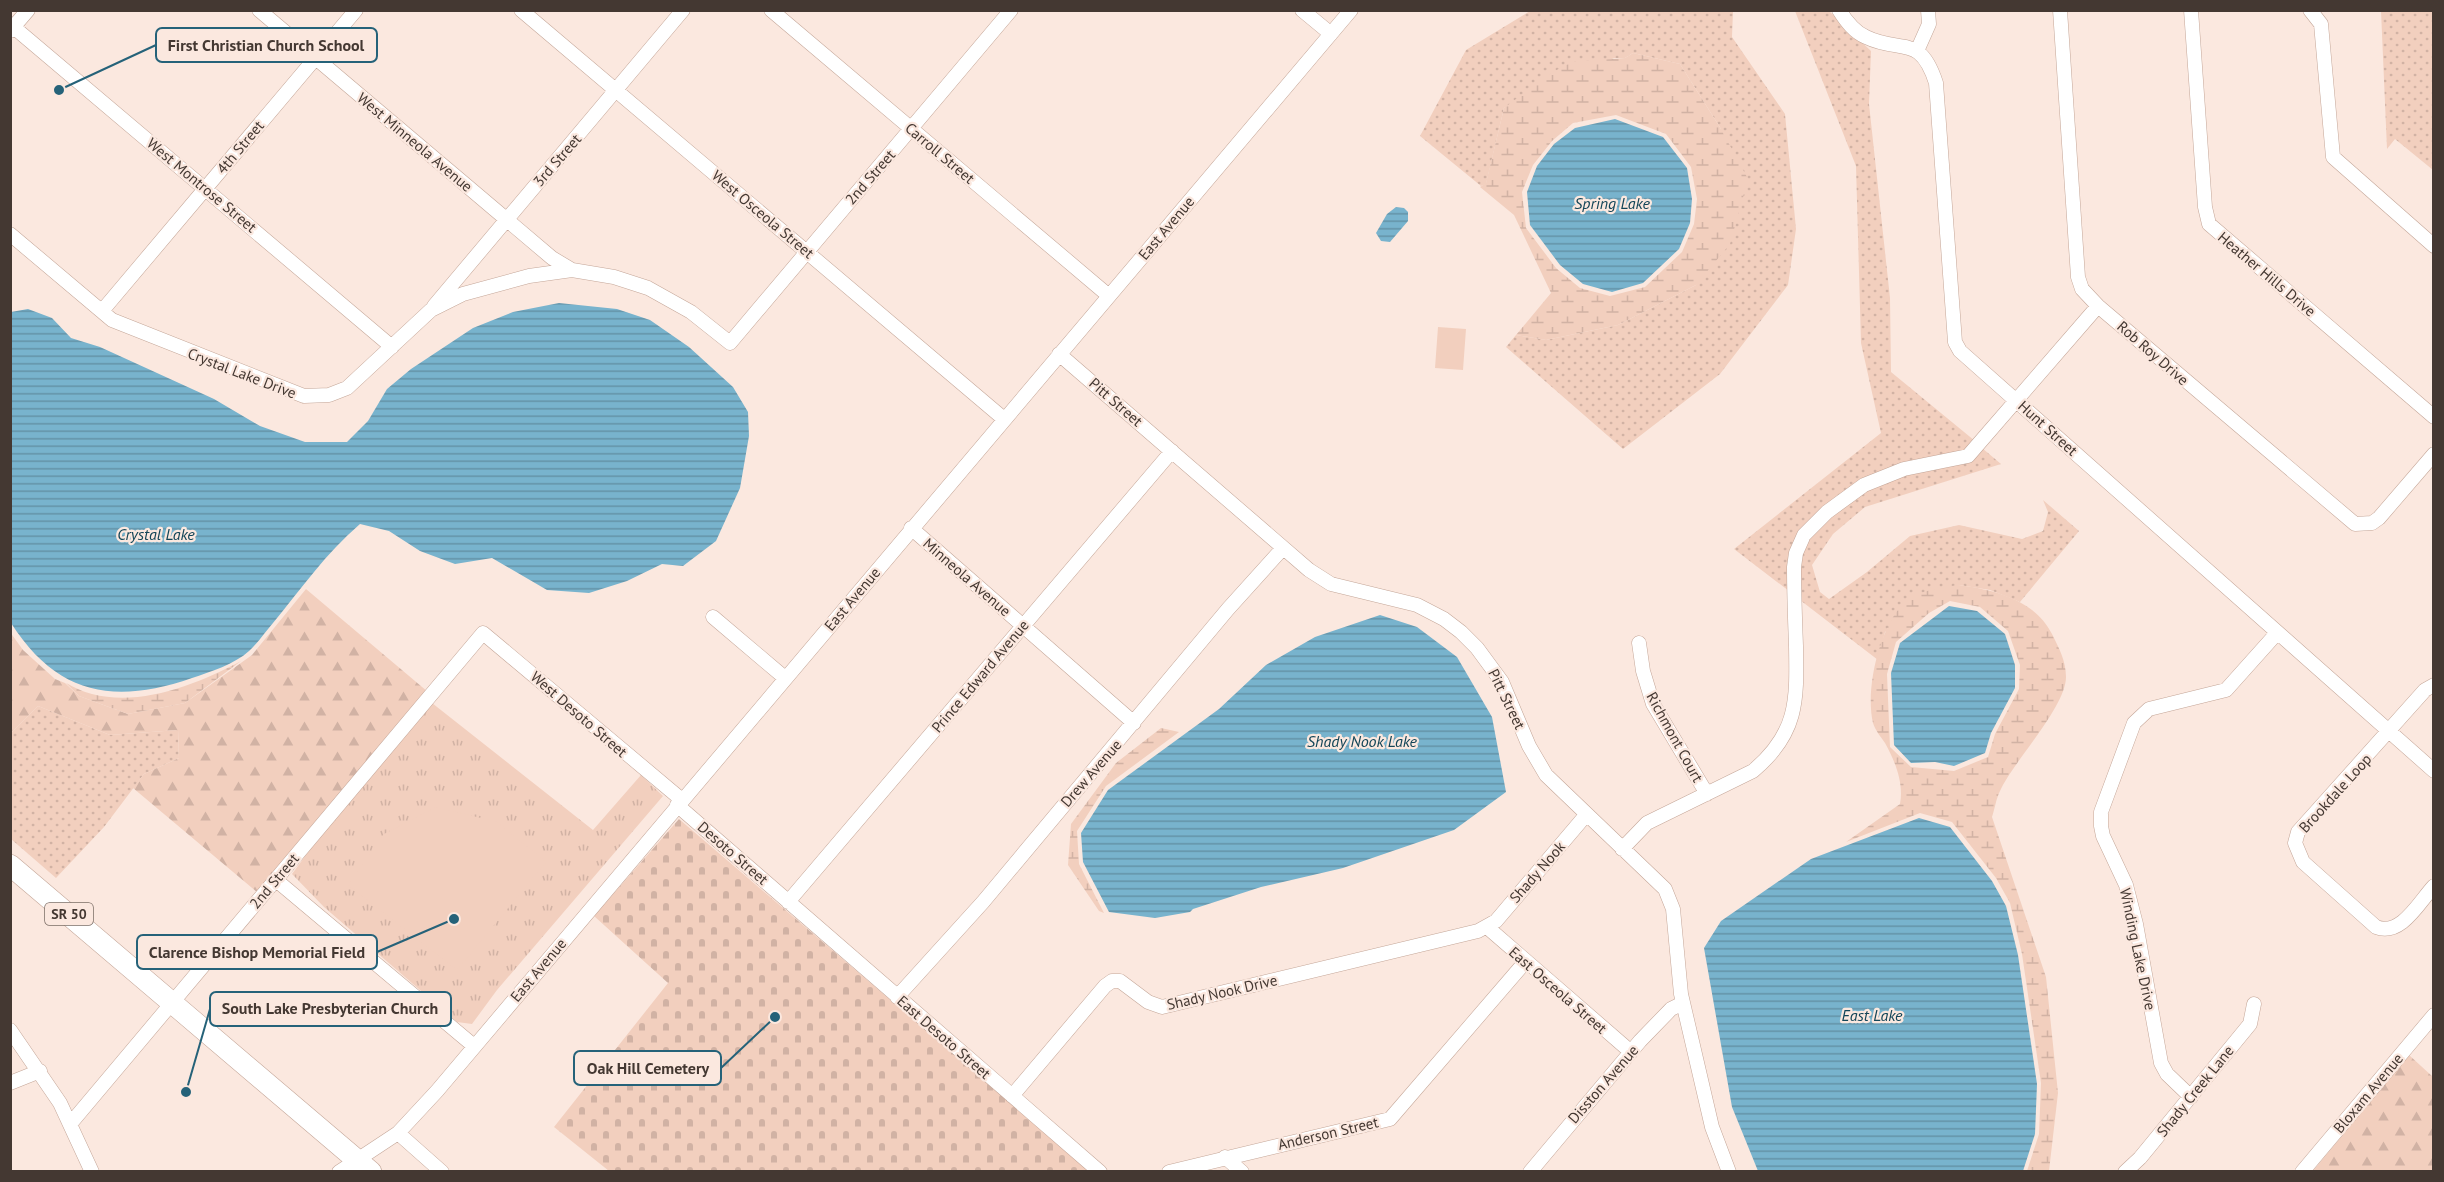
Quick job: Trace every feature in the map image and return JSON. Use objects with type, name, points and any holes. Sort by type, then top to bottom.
[{"type":"highway","name":"SR 50","points":[[10,865],[365,1166]]},
{"type":"street","points":[[12,27],[28,10]]},
{"type":"street","name":"West Minneola Avenue","points":[[259,10],[552,258],[572,270]]},
{"type":"street","name":"4th Street","points":[[102,311],[356,10]]},
{"type":"street","name":"West Osceola Street","points":[[521,10],[1004,419]]},
{"type":"street","name":"3rd Street","points":[[431,310],[683,10]]},
{"type":"street","name":"Carroll Street","points":[[771,10],[1109,296]]},
{"type":"street","name":"2nd Street","points":[[730,343],[1011,10]]},
{"type":"street","points":[[1302,10],[1331,33]]},
{"type":"street","name":"East Avenue","points":[[339,1172],[365,1166],[474,1046],[1351,10]]},
{"type":"street","points":[[1839,10],[1855,31],[1865,37],[1900,44],[1917,51],[1929,24],[1928,10]]},
{"type":"street","name":"Rob Roy Drive","points":[[2060,10],[2078,277],[2082,289],[2098,306],[2355,524],[2372,523],[2379,518],[2433,454]]},
{"type":"street","name":"Heather Hills Drive","points":[[2191,10],[2205,207],[2209,224],[2433,417]]},
{"type":"street","points":[[2310,10],[2321,24],[2333,157],[2433,246]]},
{"type":"street","name":"West Montrose Street","points":[[12,27],[206,188],[392,347]]},
{"type":"street","name":"Hunt Street","points":[[1917,51],[1928,62],[1936,83],[1955,342],[1968,360],[2433,771]]},
{"type":"street","points":[[10,234],[102,311]]},
{"type":"street","name":"Crystal Lake Drive","points":[[102,311],[112,320],[156,339],[304,396],[329,395],[347,388],[431,310],[483,287],[572,270],[614,277],[648,288],[691,312],[730,343]]},
{"type":"street","points":[[1622,849],[1647,823],[1753,771],[1775,751],[1788,730],[1796,700],[1794,567],[1799,542],[1813,526],[1864,485],[1904,469],[1968,456],[2098,306]]},
{"type":"street","name":"Pitt Street","points":[[1059,354],[1323,580],[1417,605],[1444,619],[1477,648],[1502,682],[1539,766],[1586,815],[1656,877],[1671,899],[1683,1004],[1712,1127],[1729,1172]]},
{"type":"street","name":"Prince Edward Avenue","points":[[788,902],[1172,451]]},
{"type":"street","name":"Minneola Avenue","points":[[911,528],[1134,723]]},
{"type":"street","name":"Drew Avenue","points":[[897,997],[983,902],[1283,548]]},
{"type":"street","points":[[713,617],[785,678]]},
{"type":"street","name":"West Desoto Street","points":[[478,639],[483,633],[679,803]]},
{"type":"street","name":"Winding Lake Drive","points":[[2191,1097],[2167,1074],[2161,1063],[2136,924],[2126,885],[2103,836],[2101,812],[2134,723],[2140,716],[2150,708],[2226,690],[2277,633]]},
{"type":"street","name":"2nd Street","points":[[71,1123],[478,639]]},
{"type":"street","name":"Richmont Court","points":[[1638,644],[1653,704],[1707,794]]},
{"type":"street","points":[[2390,732],[2425,690],[2433,685]]},
{"type":"street","name":"Brookdale Loop","points":[[2390,732],[2298,832],[2295,843],[2297,852],[2311,870],[2376,927],[2384,930],[2398,927],[2433,886]]},
{"type":"street","name":"Desoto Street","points":[[679,803],[788,902]]},
{"type":"street","name":"Shady Nook","points":[[1487,927],[1496,921],[1586,815]]},
{"type":"street","points":[[276,880],[474,1046]]},
{"type":"street","name":"East Desoto Street","points":[[788,902],[1100,1172]]},
{"type":"street","name":"East Osceola Street","points":[[1487,927],[1631,1052]]},
{"type":"street","name":"Shady Nook Drive","points":[[1012,1096],[1094,998],[1112,981],[1120,981],[1148,1002],[1162,1007],[1487,927]]},
{"type":"street","name":"Anderson Street","points":[[1168,1172],[1390,1119],[1397,1114],[1526,962]]},
{"type":"street","name":"Disston Avenue","points":[[1538,1169],[1631,1052],[1664,1016],[1683,1004]]},
{"type":"street","name":"Shady Creek Lane","points":[[2125,1172],[2140,1158],[2250,1024],[2254,1004]]},
{"type":"street","name":"Bloxam Avenue","points":[[2302,1172],[2433,1015]]},
{"type":"street","points":[[10,1030],[40,1071],[71,1123],[92,1172]]},
{"type":"street","points":[[10,1083],[40,1071]]},
{"type":"street","points":[[398,1132],[442,1172]]},
{"type":"street","points":[[1225,1157],[1242,1172]]},
{"type":"green space","points":[[1530,11],[1733,11],[1732,37],[1785,114],[1796,229],[1788,285],[1720,374],[1623,449],[1506,347],[1516,335],[1546,340],[1618,325],[1696,285],[1721,129],[1680,64],[1633,53],[1625,58],[1614,58],[1504,108],[1486,184],[1481,186],[1420,136],[1466,50]]},
{"type":"green space","points":[[1795,11],[1829,11],[1871,51],[1869,104],[1890,298],[1891,372],[1975,441],[1965,451],[1903,464],[1800,532],[1789,591],[1734,549],[1881,433],[1861,343],[1856,166]]},
{"type":"green space","points":[[2381,11],[2433,11],[2433,170],[2395,139],[2387,149]]},
{"type":"green space","points":[[1633,53],[1680,64],[1721,129],[1748,179],[1730,244],[1696,285],[1618,325],[1546,340],[1516,335],[1551,293],[1514,215],[1480,187],[1486,183],[1504,108],[1551,73],[1572,62],[1625,58]],"holes":[[[1616,115],[1666,134],[1691,167],[1697,199],[1694,224],[1682,252],[1645,287],[1610,296],[1580,288],[1556,268],[1526,228],[1522,192],[1533,165],[1552,141],[1573,123]]]},
{"type":"green space","points":[[1438,327],[1466,329],[1463,370],[1435,368]]},
{"type":"green space","points":[[1982,448],[2001,464],[1865,507],[1833,534],[1812,565],[1820,592],[1829,599],[1867,572],[1910,536],[1959,525],[2022,539],[2043,531],[2048,512],[2043,500],[2079,531],[2020,602],[1990,590],[1959,585],[1885,632],[1878,660],[1800,600],[1799,567],[1804,544],[1830,516],[1866,490],[1905,474],[1961,464]]},
{"type":"green space","points":[[1959,585],[1999,593],[2024,604],[2035,612],[2052,634],[2065,666],[2064,689],[2058,703],[2007,779],[1999,794],[1992,817],[2046,977],[2058,1093],[2049,1171],[2027,1171],[2039,1134],[2041,1083],[2022,954],[2010,903],[1996,878],[1952,822],[1920,813],[1846,842],[1900,804],[1901,788],[1898,772],[1889,750],[1874,726],[1871,709],[1876,660],[1887,628],[1894,615],[1909,599],[1929,590]],"holes":[[[1950,601],[1980,607],[2008,631],[2020,665],[2019,689],[1995,734],[1988,757],[1954,771],[1911,767],[1890,747],[1887,674],[1896,642],[1929,613]]]},
{"type":"green space","points":[[306,589],[428,692],[258,893],[133,788],[144,774],[179,758],[178,730],[110,735],[38,706],[11,733],[10,632],[23,650],[55,679],[65,683],[79,696],[128,714],[185,703],[252,655]]},
{"type":"green space","points":[[241,661],[185,703],[128,714],[79,696],[66,683],[89,693],[130,698],[188,685]]},
{"type":"green space","points":[[432,703],[593,830],[641,775],[663,796],[497,990],[472,1024],[457,1022],[324,907],[292,874],[337,813]]},
{"type":"green space","points":[[38,706],[110,735],[178,730],[179,758],[144,774],[104,827],[56,878],[11,839],[11,733]]},
{"type":"green space","points":[[1161,728],[1179,732],[1106,786],[1077,831],[1079,864],[1104,913],[1099,911],[1068,865],[1071,824],[1116,763]]},
{"type":"green space","points":[[436,807],[497,822],[546,862],[457,970],[348,885],[384,834]]},
{"type":"green space","points":[[679,819],[1090,1171],[609,1171],[554,1127],[668,983],[594,916]]},
{"type":"green space","points":[[2409,1055],[2433,1077],[2433,1171],[2312,1172]]},
{"type":"water","name":"Spring Lake","points":[[1615,119],[1663,137],[1687,168],[1692,199],[1690,223],[1679,249],[1643,283],[1612,292],[1583,284],[1560,265],[1530,225],[1527,192],[1537,166],[1554,144],[1575,128]]},
{"type":"water","points":[[1396,207],[1404,208],[1408,212],[1408,221],[1390,242],[1381,241],[1376,233],[1387,214]]},
{"type":"water","name":"Crystal Lake","points":[[559,303],[617,309],[650,320],[689,347],[733,387],[748,412],[749,436],[740,488],[716,541],[683,566],[662,564],[627,581],[589,593],[547,590],[492,558],[455,564],[420,551],[389,531],[360,524],[325,559],[243,656],[192,678],[137,691],[90,688],[68,679],[48,666],[29,647],[11,623],[11,312],[28,309],[52,318],[71,338],[100,347],[214,399],[260,426],[305,442],[347,442],[368,421],[387,389],[411,369],[473,328],[513,312]]},
{"type":"water","points":[[1949,606],[1977,611],[2005,634],[2015,665],[2015,688],[1991,733],[1985,753],[1954,766],[1935,762],[1911,763],[1894,745],[1891,673],[1900,643]]},
{"type":"water","name":"Shady Nook Lake","points":[[1380,615],[1417,627],[1457,657],[1492,717],[1506,792],[1454,830],[1343,868],[1261,887],[1193,909],[1190,912],[1155,918],[1109,912],[1083,862],[1081,833],[1108,790],[1219,709],[1266,665],[1315,637]]},
{"type":"water","name":"East Lake","points":[[1919,818],[1950,827],[1992,881],[2006,906],[2018,955],[2037,1084],[2035,1134],[2023,1171],[1758,1171],[1732,1107],[1704,948],[1721,921],[1811,859]]},
{"type":"place","name":"First Christian Church School","points":[[59,90]]},
{"type":"place","name":"Clarence Bishop Memorial Field","points":[[454,919]]},
{"type":"place","name":"Oak Hill Cemetery","points":[[775,1017]]},
{"type":"place","name":"South Lake Presbyterian Church","points":[[186,1092]]}]
